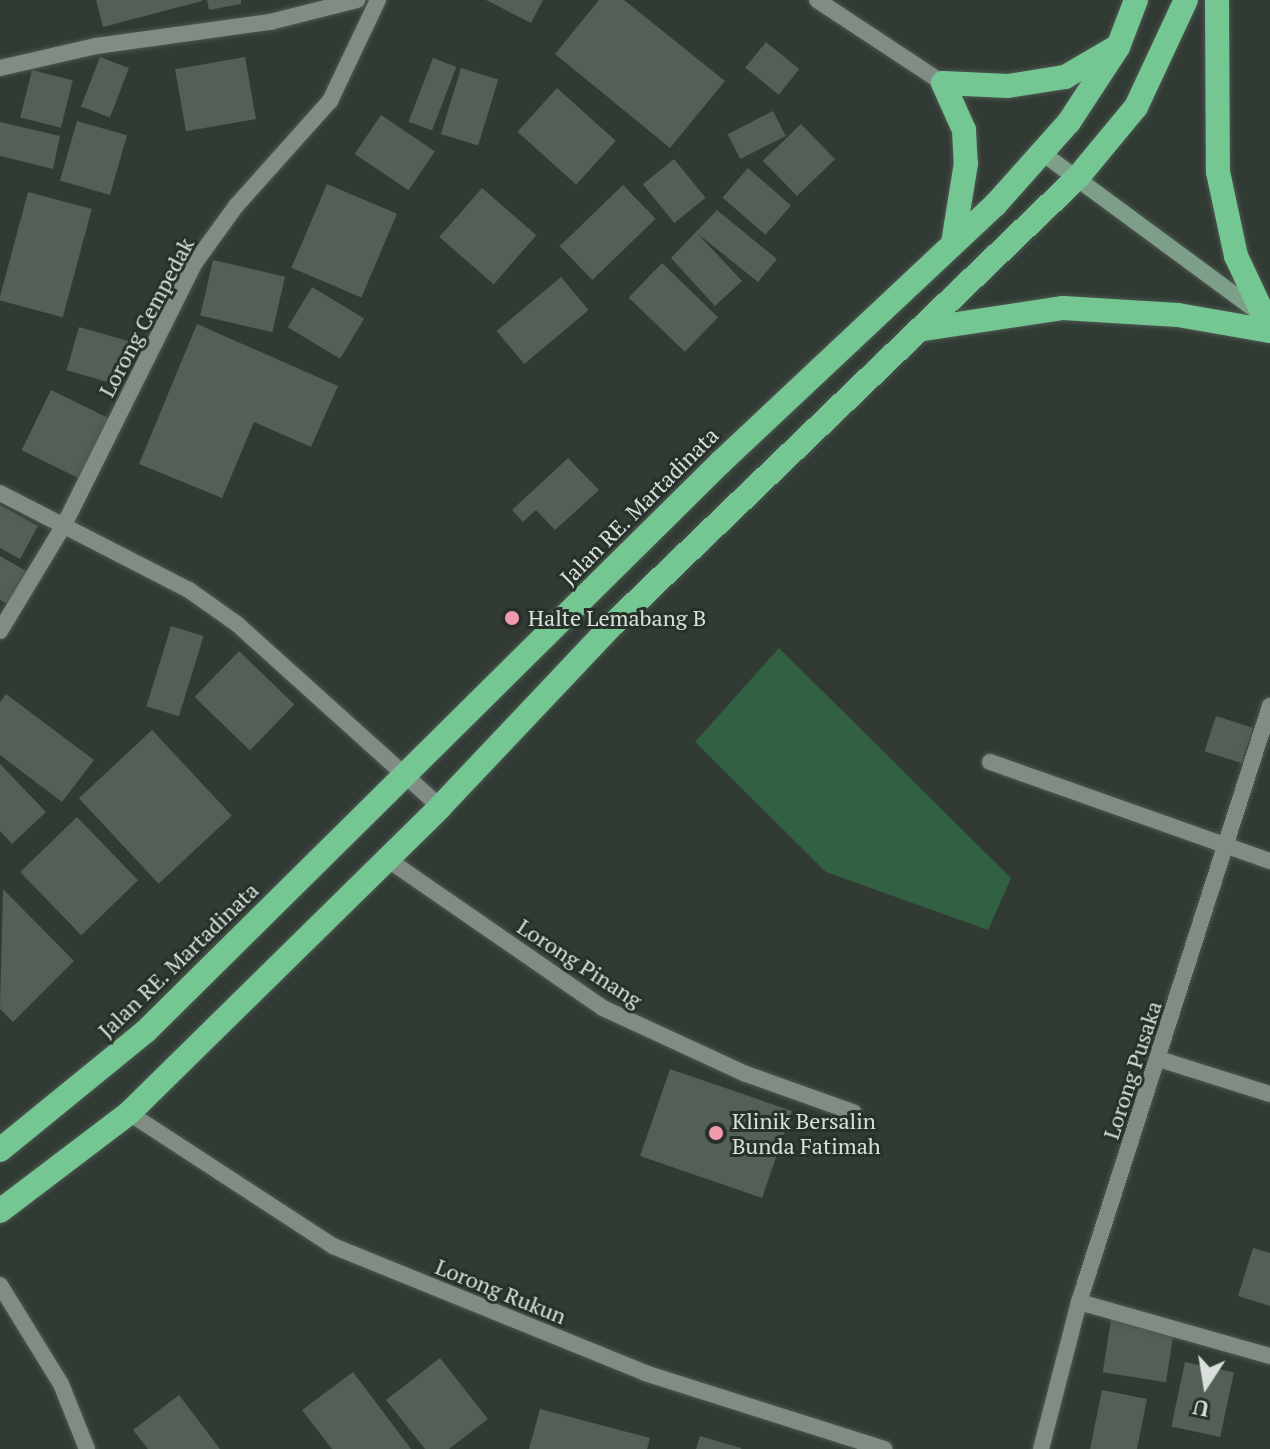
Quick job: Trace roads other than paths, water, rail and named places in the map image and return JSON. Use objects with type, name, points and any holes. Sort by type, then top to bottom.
[{"type":"highway","name":"Jalan RE. Martadinata","points":[[0,1150],[146,1031],[721,462],[1045,155],[1118,47],[1136,0]]},
{"type":"highway","points":[[0,1211],[129,1113],[440,807],[611,626],[924,329],[1078,177],[1136,107],[1186,0]]},
{"type":"highway","points":[[1217,0],[1218,172],[1236,256],[1268,324]]},
{"type":"highway","points":[[953,243],[966,163],[964,130],[943,83],[1008,86],[1065,77],[1118,47]]},
{"type":"highway","points":[[924,329],[1063,308],[1268,324]]},
{"type":"street","points":[[0,68],[96,46],[270,22],[357,0]]},
{"type":"street","name":"Lorong Cempedak","points":[[0,631],[64,525],[194,264],[236,206],[330,101],[378,0]]},
{"type":"street","points":[[817,0],[943,83]]},
{"type":"street","points":[[1045,155],[1268,324]]},
{"type":"street","points":[[0,493],[153,568],[237,624],[403,778],[440,807]]},
{"type":"street","name":"Lorong Pusaka","points":[[1041,1449],[1079,1302],[1270,706]]},
{"type":"street","points":[[990,762],[1226,842],[1270,861]]},
{"type":"street","name":"Lorong Pinang","points":[[387,859],[603,1008],[719,1063],[853,1112]]},
{"type":"street","points":[[1159,1059],[1270,1094]]},
{"type":"street","name":"Lorong Rukun","points":[[129,1113],[333,1246],[645,1373],[841,1443],[884,1449]]},
{"type":"street","points":[[0,1285],[61,1384],[87,1449]]},
{"type":"street","points":[[1079,1302],[1270,1356]]},
{"type":"place","name":"Halte Lemabang B","points":[[512,618]]},
{"type":"place","name":"Klinik Bersalin Bunda Fatimah","points":[[716,1133]]}]
